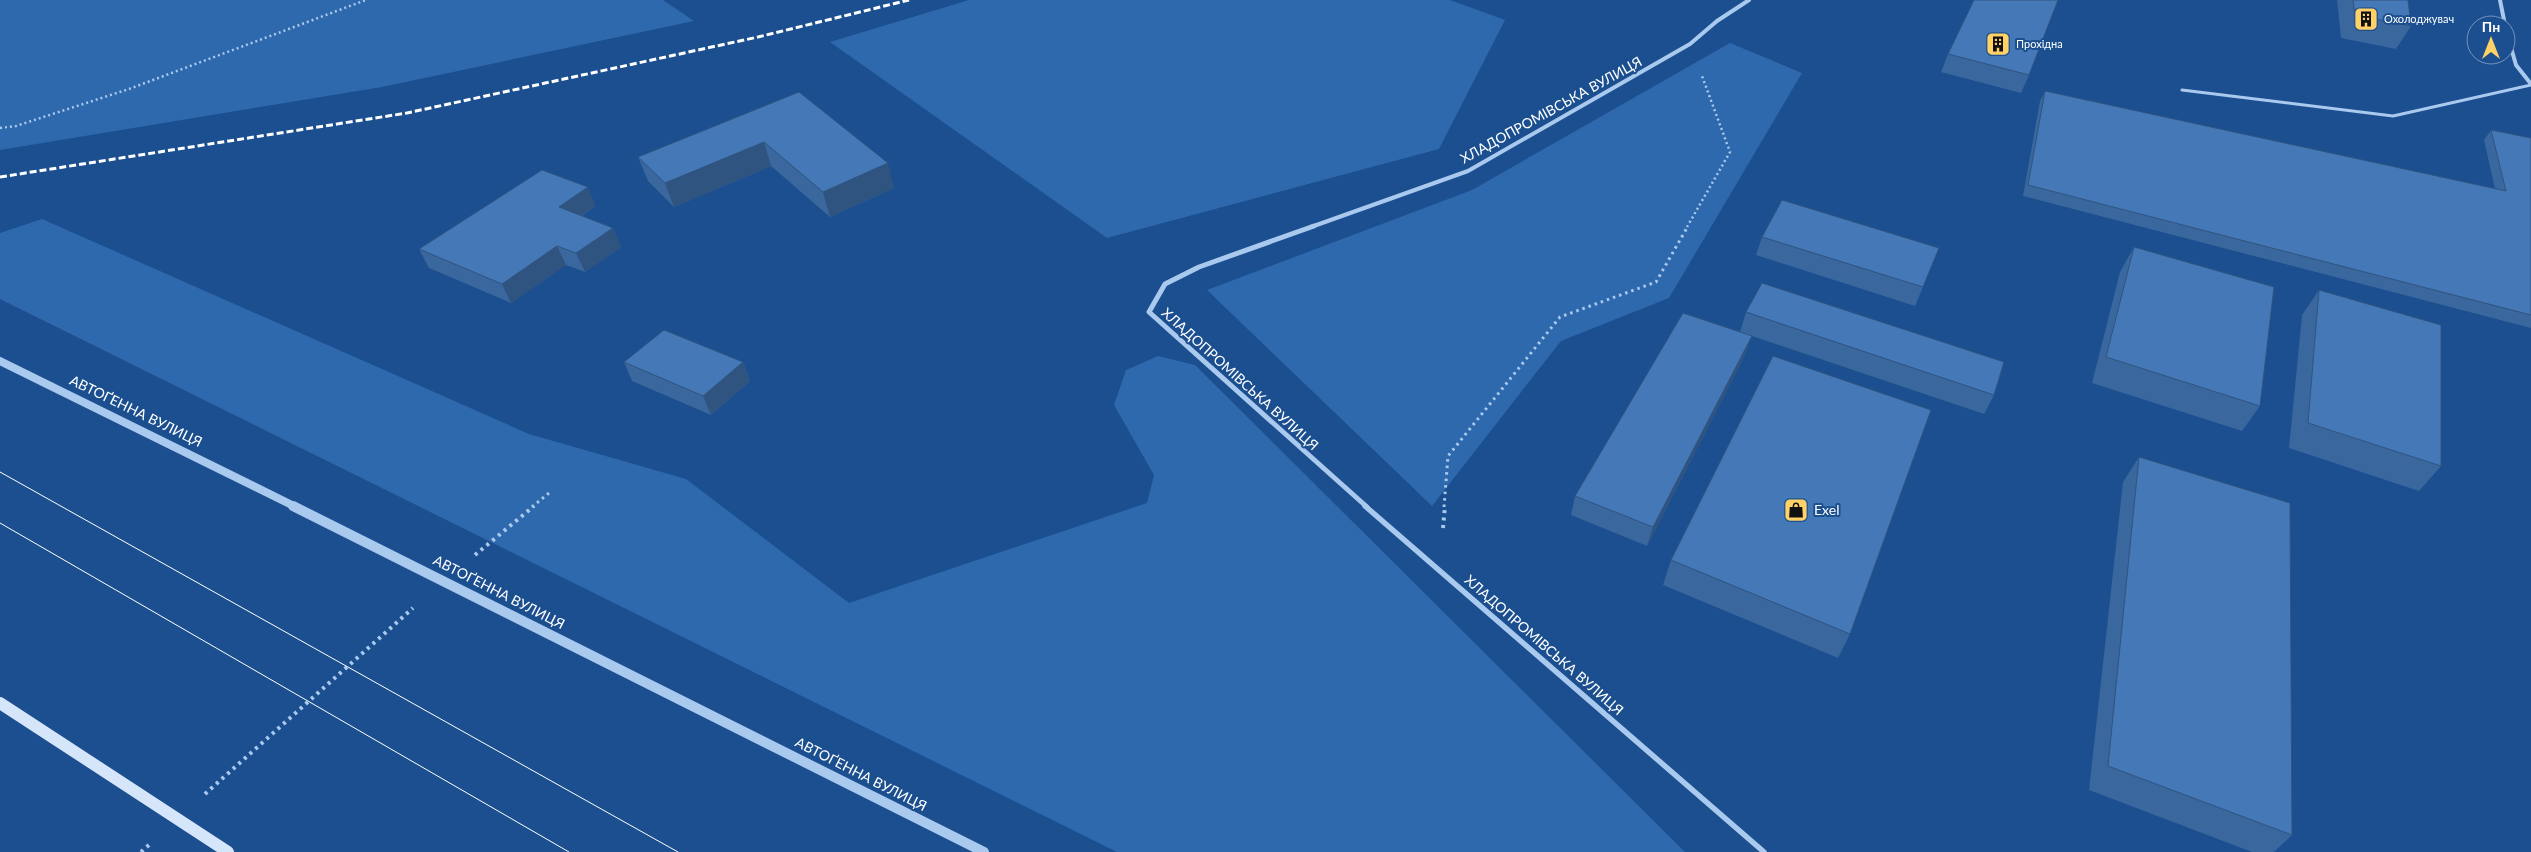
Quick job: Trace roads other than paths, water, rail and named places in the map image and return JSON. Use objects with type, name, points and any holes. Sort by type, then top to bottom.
[{"type":"main road","points":[[0,703],[176,820],[228,852]]},
{"type":"street","name":"ХЛАДОПРОМІВСЬКА ВУЛИЦЯ","points":[[1749,0],[1718,21],[1690,44],[1468,171],[1199,267],[1165,284],[1150,312],[1276,428],[1764,852]]},
{"type":"street","points":[[2500,0],[2503,15]]},
{"type":"street","points":[[2516,64],[2531,84]]},
{"type":"street","name":"АВТОҐЕННА ВУЛИЦЯ","points":[[0,361],[444,580],[984,852]]},
{"type":"lane","points":[[2182,90],[2393,116],[2531,84]]},
{"type":"tram line","points":[[0,472],[678,852]]},
{"type":"tram line","points":[[0,523],[569,852]]},
{"type":"railway","points":[[0,177],[407,113],[758,37],[909,0]]},
{"type":"place","name":"Охолоджувач","points":[[2366,19]]},
{"type":"place","name":"Прохідна","points":[[1998,44]]},
{"type":"place","name":"Exel","points":[[1796,510]]}]
